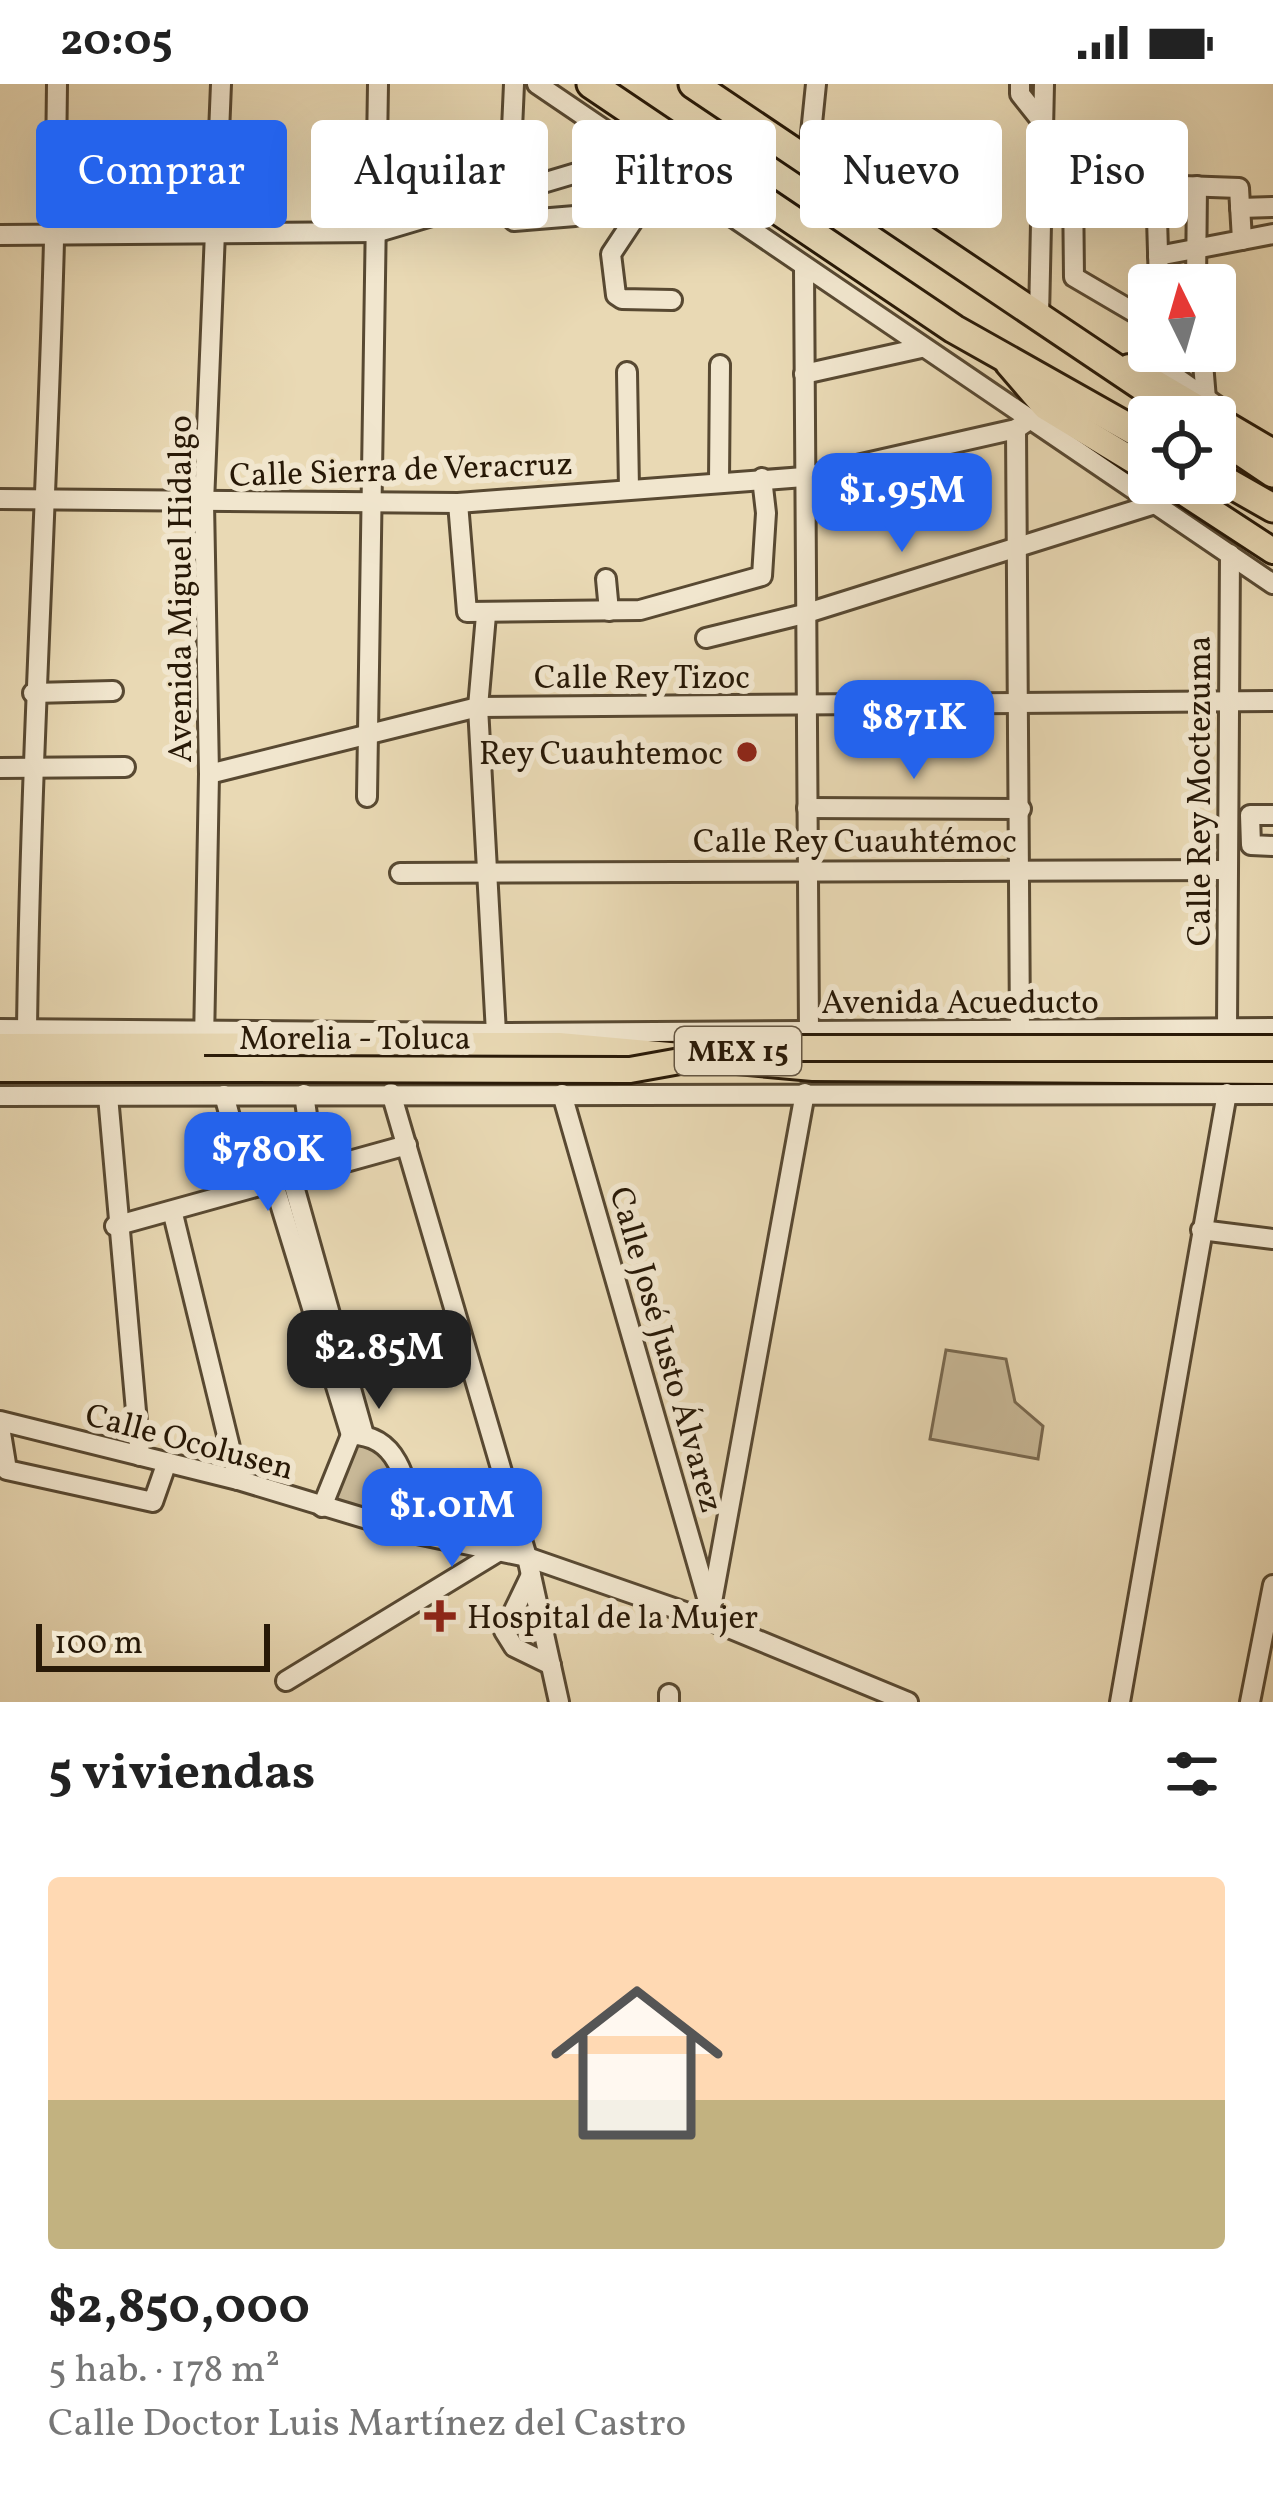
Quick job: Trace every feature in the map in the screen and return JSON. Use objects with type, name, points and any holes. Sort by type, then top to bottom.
[{"type":"highway","points":[[590,84],[1007,362],[1128,428]]},
{"type":"highway","points":[[694,84],[800,157]]},
{"type":"highway","points":[[906,228],[1109,362],[1174,396]]},
{"type":"highway","points":[[1236,448],[1273,473]]},
{"type":"highway","points":[[1236,488],[1273,508]]},
{"type":"main road","points":[[1007,362],[1030,418],[1128,461]]},
{"type":"main road","points":[[1109,362],[1128,367]]},
{"type":"main road","points":[[1145,372],[1273,452]]},
{"type":"main road","points":[[1181,504],[1273,551]]},
{"type":"main road","name":"Morelia - Toluca","points":[[0,1046],[560,1046],[813,1068],[1273,1071]]},
{"type":"main road","name":"Morelia - Toluca","points":[[0,1069],[204,1048],[630,1070],[779,1048],[1273,1048]]},
{"type":"street","points":[[27,1029],[30,768],[56,235],[57,84]]},
{"type":"street","name":"Avenida Miguel Hidalgo","points":[[221,84],[219,233],[204,503],[208,774],[204,1048],[215,1095],[238,1146],[283,1181]]},
{"type":"street","points":[[367,797],[378,84]]},
{"type":"street","points":[[512,120],[514,84]]},
{"type":"street","points":[[537,84],[588,120]]},
{"type":"street","points":[[812,120],[816,84]]},
{"type":"street","points":[[1020,84],[1020,94],[1041,120]]},
{"type":"street","points":[[1043,84],[1043,120]]},
{"type":"street","points":[[1188,186],[1239,188],[1242,240]]},
{"type":"street","points":[[1197,186],[1197,264]]},
{"type":"street","points":[[1240,208],[1273,207]]},
{"type":"street","points":[[0,235],[378,232],[393,228]]},
{"type":"street","points":[[628,228],[611,254],[616,295],[672,300]]},
{"type":"street","points":[[744,228],[1077,453],[1128,478]]},
{"type":"street","points":[[1039,317],[1042,228]]},
{"type":"street","points":[[1073,228],[1074,277],[1128,309]]},
{"type":"street","points":[[1157,228],[1158,264]]},
{"type":"street","points":[[1158,256],[1273,234]]},
{"type":"street","points":[[804,269],[809,1031]]},
{"type":"street","points":[[804,374],[921,347]]},
{"type":"street","points":[[719,482],[720,365]]},
{"type":"street","points":[[627,372],[629,489]]},
{"type":"street","points":[[1154,372],[1178,372]]},
{"type":"street","points":[[1173,375],[1188,396]]},
{"type":"street","points":[[1020,1031],[1016,548],[1030,418]]},
{"type":"street","name":"Calle Sierra de Veracruz","points":[[0,499],[458,503],[804,477],[1030,418]]},
{"type":"street","points":[[1236,424],[1273,439]]},
{"type":"street","points":[[458,503],[466,612],[640,610],[763,576],[762,478]]},
{"type":"street","points":[[706,638],[803,614],[1016,548],[1135,504]]},
{"type":"street","points":[[1173,504],[1273,584]]},
{"type":"street","name":"Calle Rey Moctezuma","points":[[1227,1029],[1230,554]]},
{"type":"street","points":[[606,579],[609,611]]},
{"type":"street","points":[[486,615],[478,707],[483,871],[496,1033]]},
{"type":"street","points":[[33,694],[112,691]]},
{"type":"street","name":"Calle Rey Tizoc","points":[[208,774],[478,707],[1273,701]]},
{"type":"street","points":[[0,769],[125,767]]},
{"type":"street","points":[[806,808],[1021,809]]},
{"type":"street","points":[[1273,815],[1250,815],[1251,845],[1273,846]]},
{"type":"street","name":"Calle Rey Cuauhtémoc","points":[[400,873],[1228,871]]},
{"type":"street","name":"Avenida Acueducto","points":[[0,1029],[204,1048],[496,1033],[1273,1028]]},
{"type":"street","points":[[391,1093],[529,1566],[559,1702]]},
{"type":"street","points":[[712,1614],[805,1093]]},
{"type":"street","points":[[1120,1702],[1227,1093]]},
{"type":"street","points":[[283,1181],[311,1143],[304,1094]]},
{"type":"street","name":"Calle José Justo Álvarez","points":[[562,1094],[712,1614]]},
{"type":"street","points":[[0,1096],[1273,1094]]},
{"type":"street","points":[[108,1096],[115,1226],[140,1456]]},
{"type":"street","points":[[115,1226],[173,1214],[407,1145]]},
{"type":"street","points":[[283,1181],[357,1435],[322,1507]]},
{"type":"street","points":[[173,1214],[238,1480]]},
{"type":"street","points":[[1201,1230],[1273,1239]]},
{"type":"street","points":[[0,1424],[7,1470],[153,1502],[167,1462]]},
{"type":"street","name":"Calle Ocolusen","points":[[0,1424],[238,1480],[712,1614],[908,1702]]},
{"type":"street","points":[[357,1435],[388,1448],[404,1473],[417,1534]]},
{"type":"street","points":[[286,1681],[496,1553]]},
{"type":"street","points":[[529,1566],[504,1631],[514,1647],[550,1665]]},
{"type":"street","points":[[1250,1702],[1273,1585]]},
{"type":"shaded area","points":[[946,1350],[1006,1359],[1015,1402],[1043,1426],[1038,1459],[930,1439]]},
{"type":"shaded area","points":[[362,1443],[389,1457],[410,1521],[405,1525],[327,1503],[351,1446]]},
{"type":"place","name":"Rey Cuauhtemoc","points":[[747,752]]},
{"type":"place","name":"Hospital de la Mujer","points":[[440,1616]]}]
